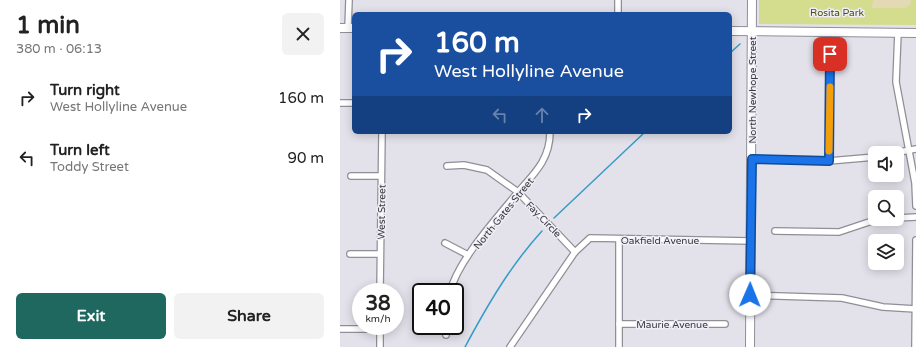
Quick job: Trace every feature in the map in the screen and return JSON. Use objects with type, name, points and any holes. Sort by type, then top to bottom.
[{"type":"street","points":[[347,28],[348,0]]},
{"type":"street","points":[[618,0],[618,12]]},
{"type":"street","name":"North Newhope Street","points":[[750,347],[752,0]]},
{"type":"street","points":[[732,31],[916,33]]},
{"type":"street","points":[[898,32],[896,82],[915,183],[916,206]]},
{"type":"street","points":[[829,161],[830,54]]},
{"type":"street","points":[[340,102],[352,103]]},
{"type":"street","name":"West Street","points":[[380,283],[382,134]]},
{"type":"street","name":"North Gates Street","points":[[452,283],[468,255],[518,192],[542,165],[550,134]]},
{"type":"street","points":[[904,151],[916,149]]},
{"type":"street","points":[[752,159],[829,161],[868,158]]},
{"type":"street","name":"Fay Circle","points":[[447,166],[464,165],[487,170],[518,192],[575,252]]},
{"type":"street","points":[[351,176],[381,176]]},
{"type":"street","points":[[904,218],[916,217]]},
{"type":"street","points":[[775,231],[839,232],[868,222]]},
{"type":"street","name":"Oakfield Avenue","points":[[510,347],[575,252],[590,238],[619,240],[751,240]]},
{"type":"street","points":[[619,240],[619,347]]},
{"type":"street","points":[[915,347],[916,240]]},
{"type":"street","points":[[445,243],[468,255]]},
{"type":"street","points":[[350,254],[380,254]]},
{"type":"street","points":[[750,295],[842,298],[883,307],[916,309]]},
{"type":"street","name":"Maurie Avenue","points":[[619,324],[725,324]]},
{"type":"street","points":[[340,329],[352,329]]},
{"type":"street","points":[[380,335],[380,347]]},
{"type":"green space","name":"Rosita Park","points":[[759,0],[916,0],[916,25],[759,24]]},
{"type":"sand","points":[[873,0],[911,0],[911,3],[906,8],[872,8]]},
{"type":"waterway","points":[[732,51],[740,44]]},
{"type":"waterway","points":[[554,218],[643,134]]},
{"type":"waterway","points":[[465,347],[509,272],[542,231]]},
{"type":"slow traffic","points":[[829,151],[830,87]]},
{"type":"route","points":[[750,295],[752,159],[829,161],[830,54]]}]
